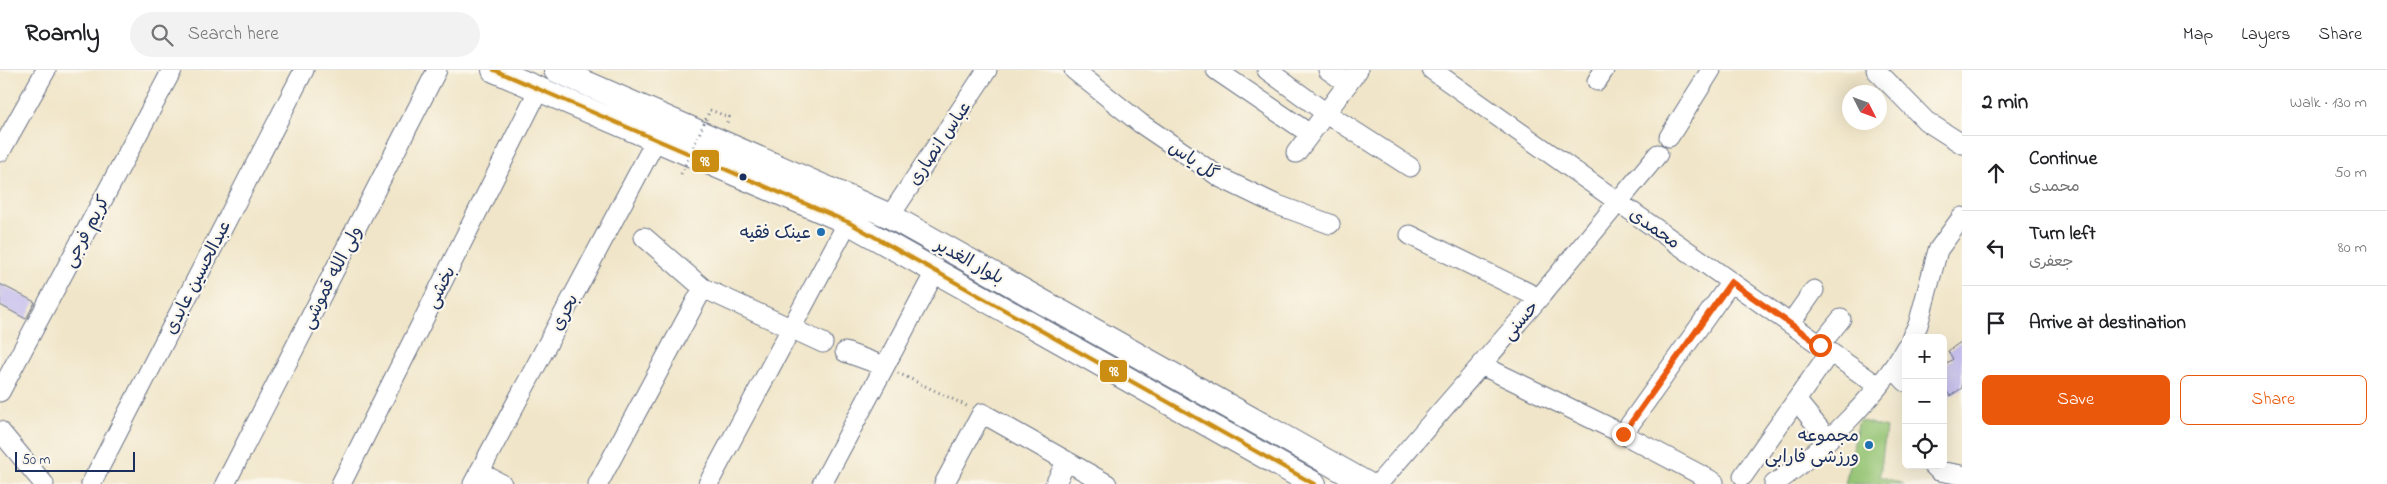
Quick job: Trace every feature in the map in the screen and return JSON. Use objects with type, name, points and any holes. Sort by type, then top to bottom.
[{"type":"main road","name":"بلوار الغدیر","points":[[494,70],[848,222],[1314,484]]},
{"type":"main road","name":"بلوار الغدیر","points":[[556,70],[890,216],[1367,484]]},
{"type":"street","points":[[0,152],[46,70]]},
{"type":"street","name":"کریم فرجی","points":[[0,392],[172,70]]},
{"type":"street","name":"عبدالحسین عابدی","points":[[90,484],[304,70]]},
{"type":"street","name":"ولی الله قموشی","points":[[226,484],[437,70]]},
{"type":"street","name":"عباس انصاری","points":[[890,216],[987,70]]},
{"type":"street","name":"گل یاس","points":[[1074,70],[1140,122],[1221,178],[1274,204],[1330,224]]},
{"type":"street","points":[[1216,70],[1310,134]]},
{"type":"street","points":[[1267,70],[1326,112],[1410,167]]},
{"type":"street","points":[[1296,152],[1353,77],[1328,70]]},
{"type":"street","name":"محمدی","points":[[1432,70],[1878,386]]},
{"type":"street","points":[[1669,138],[1711,70]]},
{"type":"street","points":[[1886,74],[1926,121],[1962,144]]},
{"type":"street","name":"بخشی","points":[[341,484],[539,90]]},
{"type":"street","name":"بحری","points":[[476,478],[656,140]]},
{"type":"street","name":"حسنی","points":[[1378,484],[1539,298],[1658,154]]},
{"type":"street","points":[[1913,334],[1918,325],[1938,250],[1962,217]]},
{"type":"street","points":[[708,484],[848,222]]},
{"type":"street","points":[[1410,235],[1539,298]]},
{"type":"street","points":[[644,237],[702,288],[823,344]]},
{"type":"street","points":[[822,484],[936,270]]},
{"type":"street","points":[[1623,434],[1731,282]]},
{"type":"street","points":[[598,484],[702,288]]},
{"type":"street","points":[[1790,324],[1814,290]]},
{"type":"street","points":[[1743,476],[1796,400],[1841,319]]},
{"type":"street","points":[[845,352],[884,366]]},
{"type":"street","points":[[1481,365],[1623,434],[1714,482]]},
{"type":"street","points":[[1774,484],[1791,473],[1828,439],[1878,386],[1900,376]]},
{"type":"street","points":[[1796,400],[1828,439]]},
{"type":"street","points":[[944,484],[982,413],[1108,484]]},
{"type":"street","points":[[0,431],[44,484]]},
{"type":"street","points":[[1055,484],[1067,461]]},
{"type":"street","points":[[1937,469],[1962,475]]},
{"type":"street","points":[[476,478],[502,484]]},
{"type":"path","points":[[681,174],[710,110],[729,116]]},
{"type":"path","points":[[884,366],[982,413]]},
{"type":"green space","name":"مجموعه ورزشی فارابی","points":[[1859,420],[1886,428],[1880,476],[1904,484],[1845,484]]},
{"type":"building","points":[[0,284],[35,302],[26,319],[0,305]]},
{"type":"building","points":[[1962,341],[1962,388],[1950,396],[1947,391],[1947,363],[1953,359],[1948,351]]},
{"type":"transit line","name":"98","points":[[494,70],[848,222],[1314,484]]},
{"type":"place","name":"عینک فقیه","points":[[821,232]]},
{"type":"place","name":"مجموعه ورزشی فارابی","points":[[1869,445]]},
{"type":"route","points":[[1623,434],[1731,282],[1820,345]]}]
